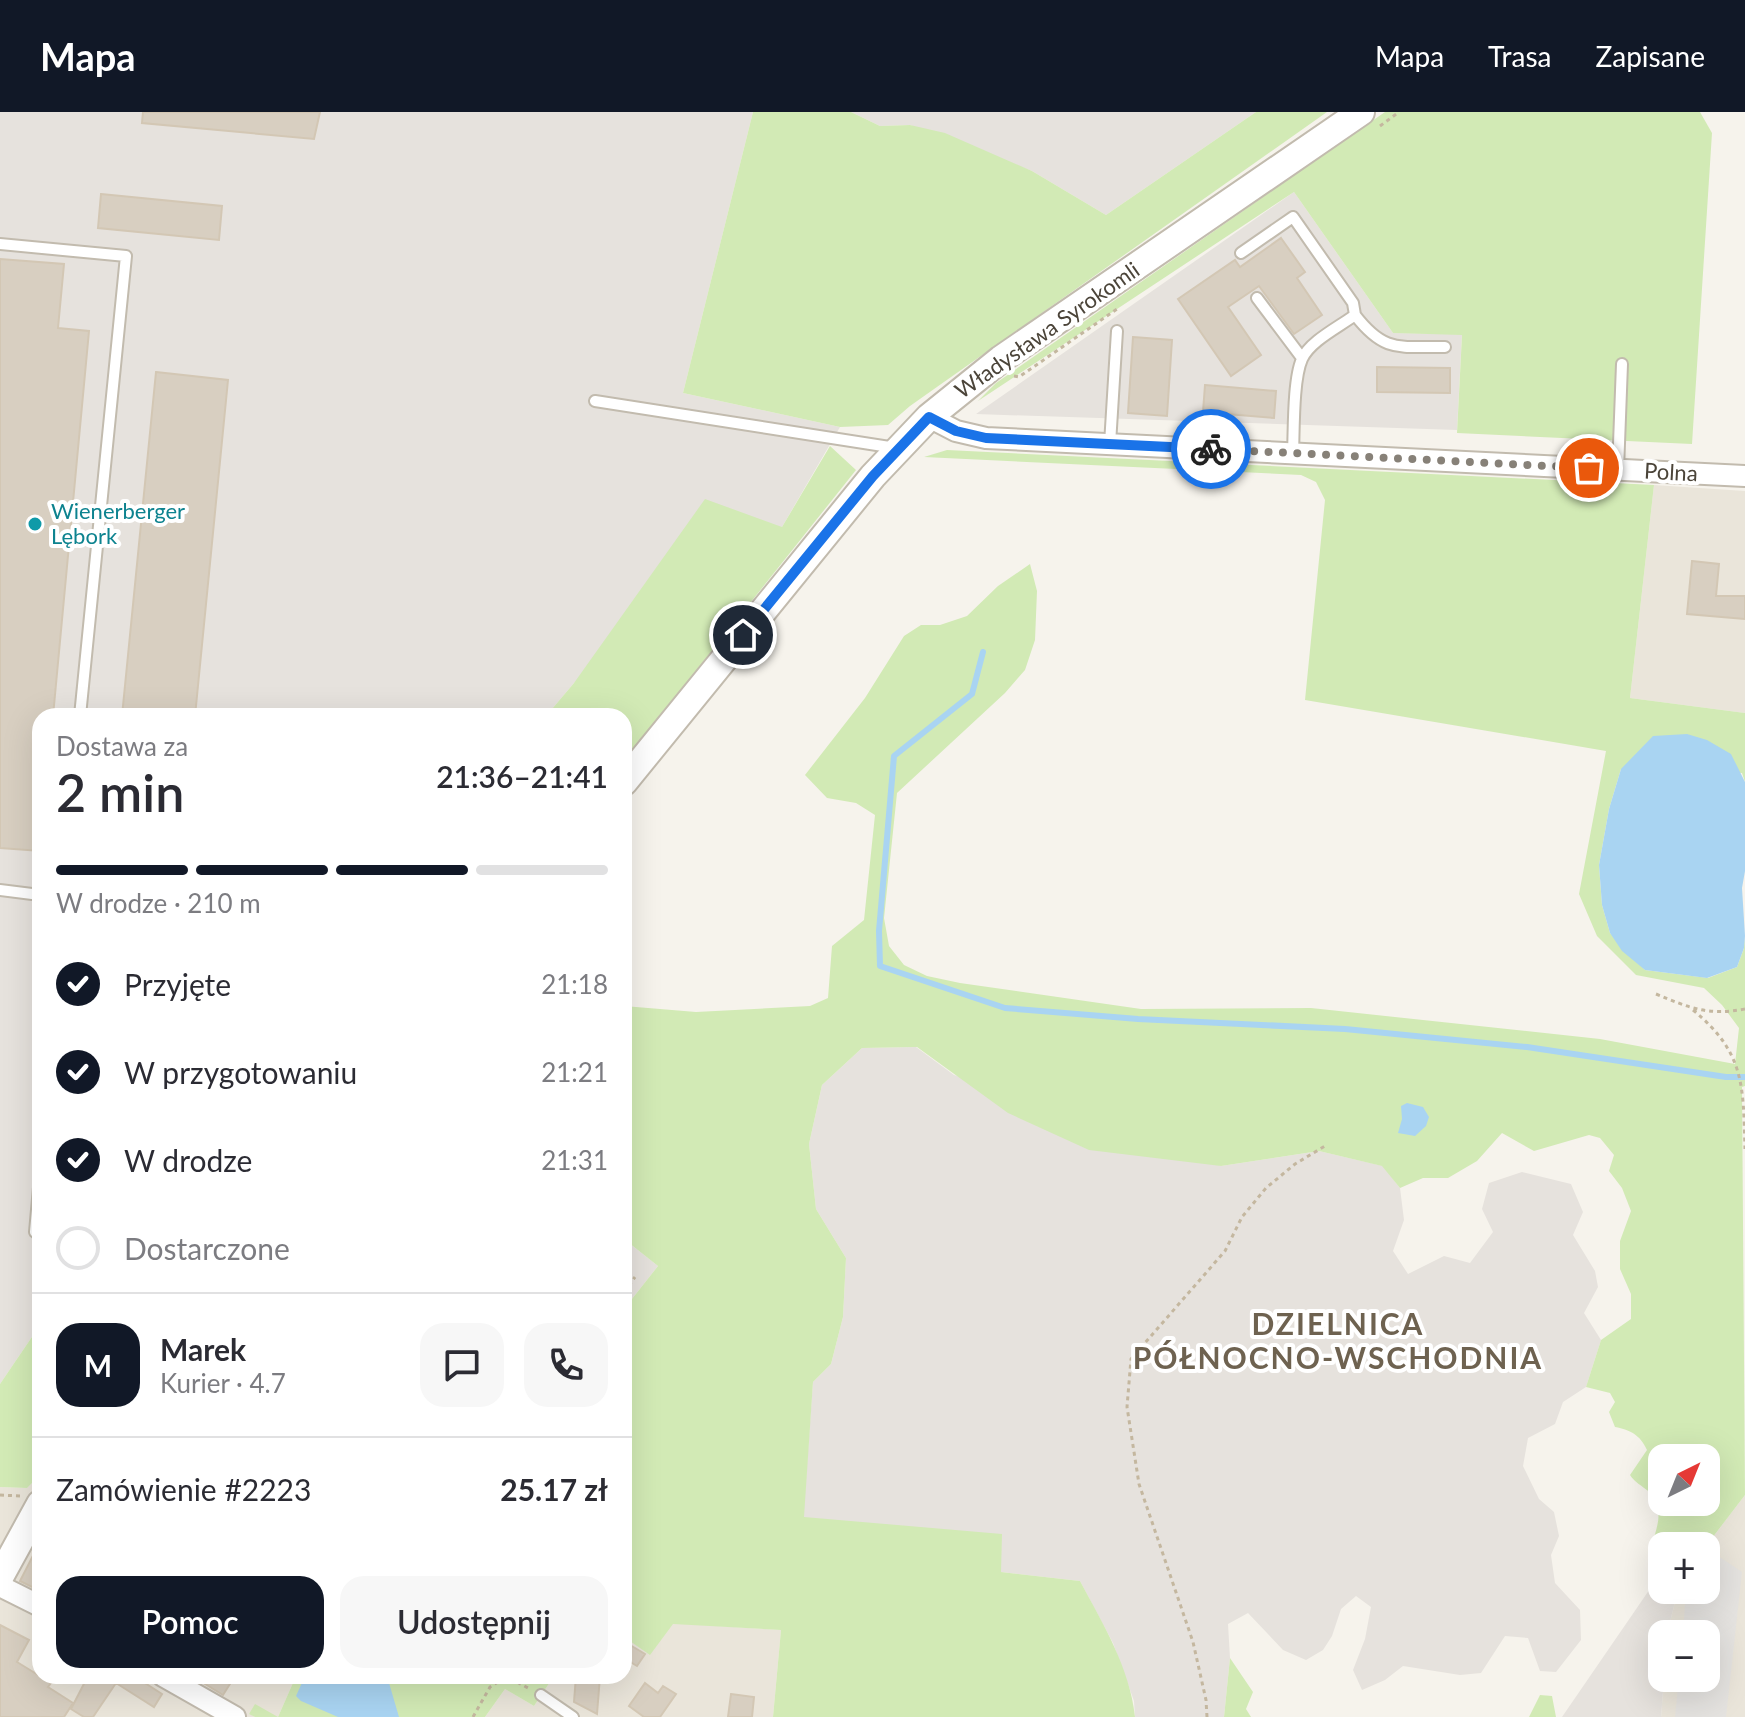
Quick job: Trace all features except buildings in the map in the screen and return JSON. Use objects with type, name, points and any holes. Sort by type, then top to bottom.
[{"type":"street","name":"Władysława Syrokomli","points":[[632,772],[865,485],[929,417],[1001,359],[1366,122]]},
{"type":"street","name":"Polna","points":[[929,417],[956,431],[986,438],[1745,476]]},
{"type":"street","points":[[0,1577],[31,1500]]},
{"type":"street","points":[[0,1586],[32,1602]]},
{"type":"street","points":[[177,1684],[235,1717]]},
{"type":"lane","points":[[1241,253],[1293,217],[1353,303],[1355,315],[1379,342],[1393,346],[1445,347]]},
{"type":"lane","points":[[0,244],[126,256],[81,708]]},
{"type":"lane","points":[[1257,298],[1302,358]]},
{"type":"lane","points":[[1293,453],[1302,358],[1315,344],[1355,315]]},
{"type":"lane","points":[[1110,444],[1117,331]]},
{"type":"lane","points":[[1618,470],[1622,364]]},
{"type":"lane","points":[[595,401],[898,448]]},
{"type":"lane","points":[[0,890],[32,894]]},
{"type":"lane","points":[[541,1695],[573,1717]]},
{"type":"path","points":[[1366,122],[1399,112]]},
{"type":"path","points":[[1001,359],[1014,376],[1019,377],[1123,305]]},
{"type":"path","points":[[1656,994],[1693,1010],[1715,1027],[1740,1069],[1745,1149]]},
{"type":"path","points":[[1693,1010],[1714,1013],[1745,1009]]},
{"type":"path","points":[[1207,1717],[1193,1642],[1139,1484],[1127,1407],[1131,1359],[1225,1251],[1242,1217],[1266,1188],[1295,1164],[1325,1146]]},
{"type":"path","points":[[632,1281],[635,1277]]},
{"type":"path","points":[[0,1495],[31,1500]]},
{"type":"path","points":[[473,1717],[495,1684]]},
{"type":"path","points":[[521,1684],[541,1695]]},
{"type":"shaded area","points":[[0,112],[753,112],[683,393],[840,427],[782,527],[574,683],[553,708],[32,708],[32,1337],[0,1384]]},
{"type":"shaded area","points":[[851,112],[1256,112],[1106,215],[1032,171],[910,125],[880,126]]},
{"type":"shaded area","points":[[1294,192],[1393,333],[1462,334],[1457,430],[976,414]]},
{"type":"shaded area","points":[[1654,485],[1745,491],[1745,713],[1630,698]]},
{"type":"shaded area","points":[[916,1047],[954,1075],[1221,1166],[1319,1151],[1383,1166],[1400,1188],[1404,1220],[1393,1251],[1408,1274],[1444,1256],[1470,1263],[1493,1232],[1482,1209],[1489,1183],[1522,1172],[1571,1184],[1583,1212],[1573,1235],[1595,1271],[1598,1287],[1584,1313],[1601,1340],[1586,1387],[1563,1402],[1555,1424],[1528,1438],[1523,1466],[1539,1499],[1554,1512],[1559,1536],[1551,1555],[1555,1583],[1580,1610],[1581,1640],[1556,1672],[1540,1671],[1528,1638],[1505,1636],[1481,1673],[1460,1675],[1403,1666],[1385,1680],[1362,1690],[1353,1670],[1365,1639],[1371,1607],[1356,1596],[1341,1609],[1332,1636],[1323,1650],[1306,1660],[1283,1650],[1248,1613],[1228,1624],[1230,1658],[1224,1717],[1135,1717],[1134,1701],[1113,1643],[1080,1581],[1001,1572],[803,1518],[813,1382],[831,1364],[843,1317],[846,1258],[816,1209],[809,1144],[822,1085],[862,1048]]},
{"type":"shaded area","points":[[632,1245],[658,1266],[632,1299]]},
{"type":"shaded area","points":[[32,1483],[32,1684],[292,1684],[278,1717],[249,1713],[255,1717],[0,1717],[0,1487],[27,1488]]},
{"type":"shaded area","points":[[1745,1495],[1745,1717],[1661,1717],[1663,1692],[1720,1692],[1720,1620],[1670,1620],[1674,1604],[1720,1604],[1720,1532],[1717,1532]]},
{"type":"shaded area","points":[[1720,1557],[1742,1572],[1726,1717],[1675,1717],[1678,1692],[1720,1692],[1720,1620],[1684,1620],[1685,1604],[1720,1604]]},
{"type":"shaded area","points":[[1648,1592],[1648,1604],[1674,1604],[1670,1620],[1648,1620],[1648,1692],[1663,1692],[1661,1717],[1562,1717]]},
{"type":"shaded area","points":[[672,1623],[781,1630],[773,1717],[485,1717],[505,1689],[534,1706],[549,1684],[632,1684],[632,1642],[650,1654]]},
{"type":"green space","points":[[753,112],[851,112],[880,126],[910,125],[945,133],[1032,171],[1106,215],[1256,112],[1327,112],[910,406],[888,425],[840,427],[683,393]]},
{"type":"green space","points":[[1385,112],[1700,112],[1712,133],[1692,444],[1457,433],[1462,335],[1393,333],[1294,192],[978,401],[996,383]]},
{"type":"green space","points":[[830,446],[856,470],[632,751],[632,708],[553,708],[574,683],[705,499],[782,527]]},
{"type":"green space","points":[[947,450],[1654,485],[1630,698],[1745,713],[1745,782],[1742,773],[1621,769],[1609,809],[1599,865],[1602,905],[1610,933],[1645,970],[1708,978],[1737,967],[1745,936],[1745,1086],[1742,1087],[1745,1495],[1717,1532],[1655,1532],[1658,1516],[1720,1516],[1720,1444],[1648,1444],[1648,1491],[1630,1475],[1647,1450],[1634,1434],[1615,1427],[1609,1412],[1615,1402],[1610,1393],[1586,1387],[1601,1340],[1631,1319],[1631,1294],[1620,1269],[1620,1241],[1631,1211],[1622,1188],[1609,1171],[1614,1155],[1600,1138],[1589,1135],[1534,1151],[1502,1133],[1477,1161],[1448,1178],[1423,1178],[1400,1188],[1382,1166],[1319,1151],[1221,1166],[1089,1150],[1008,1113],[917,1047],[862,1048],[822,1085],[809,1144],[816,1209],[846,1258],[843,1317],[831,1364],[813,1382],[804,1517],[1002,1534],[1001,1572],[1080,1581],[1128,1681],[1135,1717],[773,1717],[781,1630],[673,1624],[650,1655],[632,1643],[632,1299],[658,1266],[632,1245],[632,1007],[696,1012],[810,1006],[828,998],[832,946],[864,920],[875,815],[856,803],[827,798],[805,775],[865,698],[904,636],[921,625],[940,625],[967,616],[998,586],[1030,564],[1037,591],[1035,640],[1025,670],[1005,693],[897,793],[884,918],[889,946],[904,965],[927,976],[960,983],[1141,1009],[1311,1008],[1600,1039],[1735,1064],[1739,1028],[1722,1005],[1704,988],[1636,975],[1597,936],[1579,894],[1606,751],[1305,700],[1325,500],[1316,482],[1301,475],[924,457]]},
{"type":"green space","points":[[32,1337],[32,1483],[27,1488],[0,1487],[0,1384]]},
{"type":"green space","points":[[1230,1658],[1253,1692],[1246,1709],[1251,1717],[1224,1717]]},
{"type":"green space","points":[[292,1684],[549,1684],[534,1706],[505,1689],[485,1717],[278,1717]]},
{"type":"green space","points":[[1540,1695],[1552,1696],[1556,1717],[1529,1717]]},
{"type":"green space","points":[[255,1704],[278,1717],[255,1717],[249,1714]]},
{"type":"water","points":[[1687,734],[1707,740],[1731,754],[1745,782],[1744,948],[1737,967],[1707,978],[1645,970],[1622,951],[1610,933],[1602,905],[1599,865],[1609,809],[1621,769],[1653,736]]},
{"type":"water","points":[[1407,1103],[1423,1107],[1429,1117],[1426,1126],[1415,1136],[1398,1133],[1402,1119],[1401,1106]]},
{"type":"water","points":[[301,1684],[389,1684],[399,1717],[338,1717],[296,1696]]},
{"type":"waterway","points":[[983,652],[972,694],[894,756],[879,931],[880,966],[1005,1008],[1138,1019],[1345,1029],[1527,1047],[1726,1077],[1745,1077]]},
{"type":"way so far","points":[[1211,449],[1589,468]]},
{"type":"place","name":"Wienerberger Lębork","points":[[35,524]]},
{"type":"district","name":"DZIELNICA PÓŁNOCNO-WSCHODNIA","points":[[1338,1342]]},
{"type":"route","points":[[743,635],[873,476],[929,417],[956,431],[986,438],[1211,449]]}]
